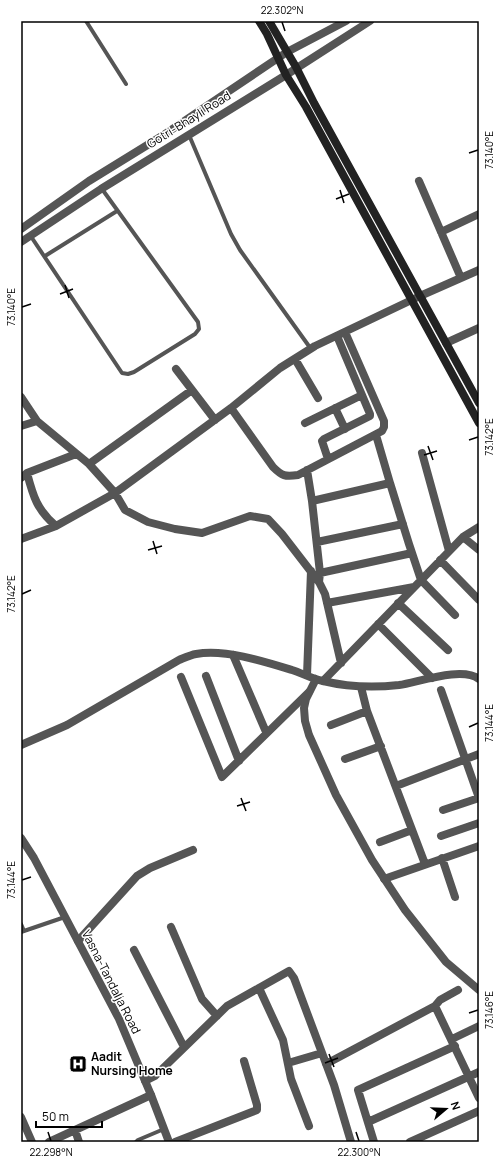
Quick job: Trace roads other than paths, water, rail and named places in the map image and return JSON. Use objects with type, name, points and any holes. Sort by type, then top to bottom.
[{"type":"main road","points":[[258,21],[479,423]]},
{"type":"main road","points":[[269,21],[296,67],[314,103],[479,403]]},
{"type":"street","name":"Gotri-Bhayli Road","points":[[21,229],[89,181],[162,136],[287,52],[346,21]]},
{"type":"street","name":"Gotri-Bhayli Road","points":[[21,242],[101,188],[189,135],[370,21]]},
{"type":"street","points":[[419,181],[461,278]]},
{"type":"street","points":[[441,232],[479,214]]},
{"type":"street","points":[[21,539],[56,526],[115,493],[232,408],[280,368],[311,349],[420,296],[479,270]]},
{"type":"street","points":[[446,343],[479,328]]},
{"type":"street","points":[[328,459],[322,442],[324,439],[370,416],[341,334]]},
{"type":"street","points":[[232,408],[273,467],[279,473],[286,476],[298,475],[382,431],[384,421],[341,334]]},
{"type":"street","points":[[295,359],[318,398]]},
{"type":"street","points":[[176,369],[215,420]]},
{"type":"street","points":[[89,464],[192,390]]},
{"type":"street","points":[[305,422],[362,395]]},
{"type":"street","points":[[21,397],[37,421],[89,464],[115,493],[125,510],[148,522],[175,529],[202,533],[250,516],[268,519],[282,534],[320,582],[325,594],[341,663]]},
{"type":"street","points":[[335,408],[345,429]]},
{"type":"street","points":[[21,426],[37,421]]},
{"type":"street","points":[[376,435],[412,553],[422,580],[455,615]]},
{"type":"street","points":[[422,453],[449,551]]},
{"type":"street","points":[[56,526],[46,517],[36,503],[24,476],[76,454]]},
{"type":"street","points":[[307,470],[317,542],[320,582]]},
{"type":"street","points":[[312,501],[390,483]]},
{"type":"street","points":[[317,542],[403,524]]},
{"type":"street","points":[[181,676],[222,777],[320,680],[341,663],[463,537],[479,528]]},
{"type":"street","points":[[463,537],[479,550]]},
{"type":"street","points":[[320,573],[412,553]]},
{"type":"street","points":[[440,560],[479,600]]},
{"type":"street","points":[[307,675],[311,571]]},
{"type":"street","points":[[327,603],[414,588]]},
{"type":"street","points":[[398,603],[448,650]]},
{"type":"street","points":[[378,624],[432,678]]},
{"type":"street","points":[[21,745],[67,725],[179,660],[195,654],[214,653],[233,655],[278,666],[320,680],[361,687],[393,686],[454,673],[466,674],[479,679]]},
{"type":"street","points":[[233,655],[266,732]]},
{"type":"street","points":[[206,676],[239,761]]},
{"type":"street","points":[[361,687],[367,710],[425,864]]},
{"type":"street","points":[[441,690],[479,798],[443,810]]},
{"type":"street","points":[[309,692],[304,708],[305,721],[309,736],[336,795],[372,860],[405,910],[446,962],[479,990]]},
{"type":"street","points":[[331,725],[367,710]]},
{"type":"street","points":[[345,759],[381,746]]},
{"type":"street","points":[[396,786],[479,754]]},
{"type":"street","points":[[441,836],[479,823]]},
{"type":"street","points":[[380,842],[412,830]]},
{"type":"street","name":"Vasna-Tandalja Road","points":[[21,838],[34,858],[119,1019],[169,1142]]},
{"type":"street","points":[[384,879],[442,858],[478,848]]},
{"type":"street","points":[[78,941],[137,876],[150,868],[193,850]]},
{"type":"street","points":[[442,858],[455,897]]},
{"type":"street","points":[[171,927],[202,999],[217,1016]]},
{"type":"street","points":[[134,950],[184,1048]]},
{"type":"street","points":[[145,1081],[155,1076],[227,1006],[289,971],[294,978],[334,1085],[351,1142]]},
{"type":"street","points":[[259,988],[283,1040],[291,1079],[309,1126]]},
{"type":"street","points":[[326,1064],[435,1006],[440,1000],[458,990]]},
{"type":"street","points":[[435,1006],[479,1098]]},
{"type":"street","points":[[374,1142],[358,1090],[453,1042],[479,1026]]},
{"type":"street","points":[[288,1063],[322,1052]]},
{"type":"street","points":[[175,1142],[257,1110],[257,1105],[244,1061]]},
{"type":"street","points":[[368,1122],[479,1072]]},
{"type":"street","points":[[50,1142],[151,1095]]},
{"type":"street","points":[[410,1142],[479,1111]]},
{"type":"street","points":[[21,1117],[32,1142]]},
{"type":"street","points":[[75,1130],[79,1142]]},
{"type":"lane","points":[[86,21],[126,84]]},
{"type":"lane","points":[[189,135],[231,234],[240,250],[311,349]]},
{"type":"lane","points":[[30,235],[122,373],[128,374],[134,372],[195,334],[199,329],[198,322],[101,188]]},
{"type":"lane","points":[[45,256],[117,211]]},
{"type":"lane","points":[[21,924],[23,932],[65,918]]},
{"type":"lane","points":[[136,1142],[164,1128]]},
{"type":"place","name":"Aadit Nursing Home","points":[[78,1064]]}]
